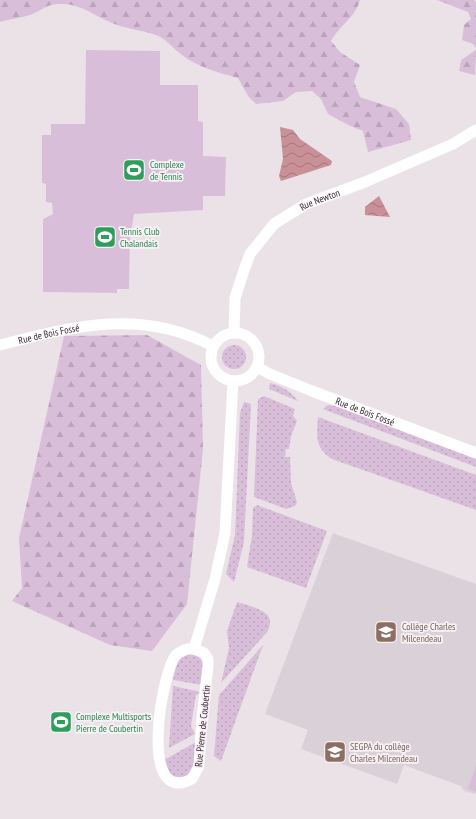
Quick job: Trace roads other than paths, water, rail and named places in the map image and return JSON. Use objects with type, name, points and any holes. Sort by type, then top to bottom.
[{"type":"street","name":"Rue Newton","points":[[234,333],[235,298],[244,270],[250,254],[274,224],[306,204],[373,179],[453,144],[476,130]]},
{"type":"street","name":"Rue de Bois Fossé","points":[[0,345],[74,327],[116,324],[156,327],[186,335],[213,346]]},
{"type":"street","points":[[234,333],[244,335],[252,340],[257,348],[259,357],[257,367],[251,374],[243,380],[233,381],[224,378],[216,372],[212,364],[211,355],[213,346],[219,339],[234,333]]},
{"type":"street","name":"Rue de Bois Fossé","points":[[257,367],[270,374],[312,391],[476,453]]},
{"type":"street","points":[[194,649],[219,565],[225,533],[233,381]]},
{"type":"street","name":"Rue Pierre de Coubertin","points":[[194,649],[204,653],[208,659],[199,766],[192,779],[180,783],[169,780],[162,772],[159,757],[160,715],[172,661],[180,652],[194,649]]},
{"type":"water","points":[[280,127],[293,130],[300,139],[332,161],[331,165],[281,181],[279,176],[283,159]]},
{"type":"water","points":[[379,196],[390,217],[365,215],[365,207]]},
{"type":"place","name":"Complexe de Tennis","points":[[134,170]]},
{"type":"place","name":"Tennis Club Chalandais","points":[[105,237]]},
{"type":"place","name":"Collège Charles Milcendeau","points":[[386,632]]},
{"type":"place","name":"Complexe Multisports Pierre de Coubertin","points":[[61,722]]},
{"type":"place","name":"SEGPA du collège Charles Milcendeau","points":[[335,752]]}]
